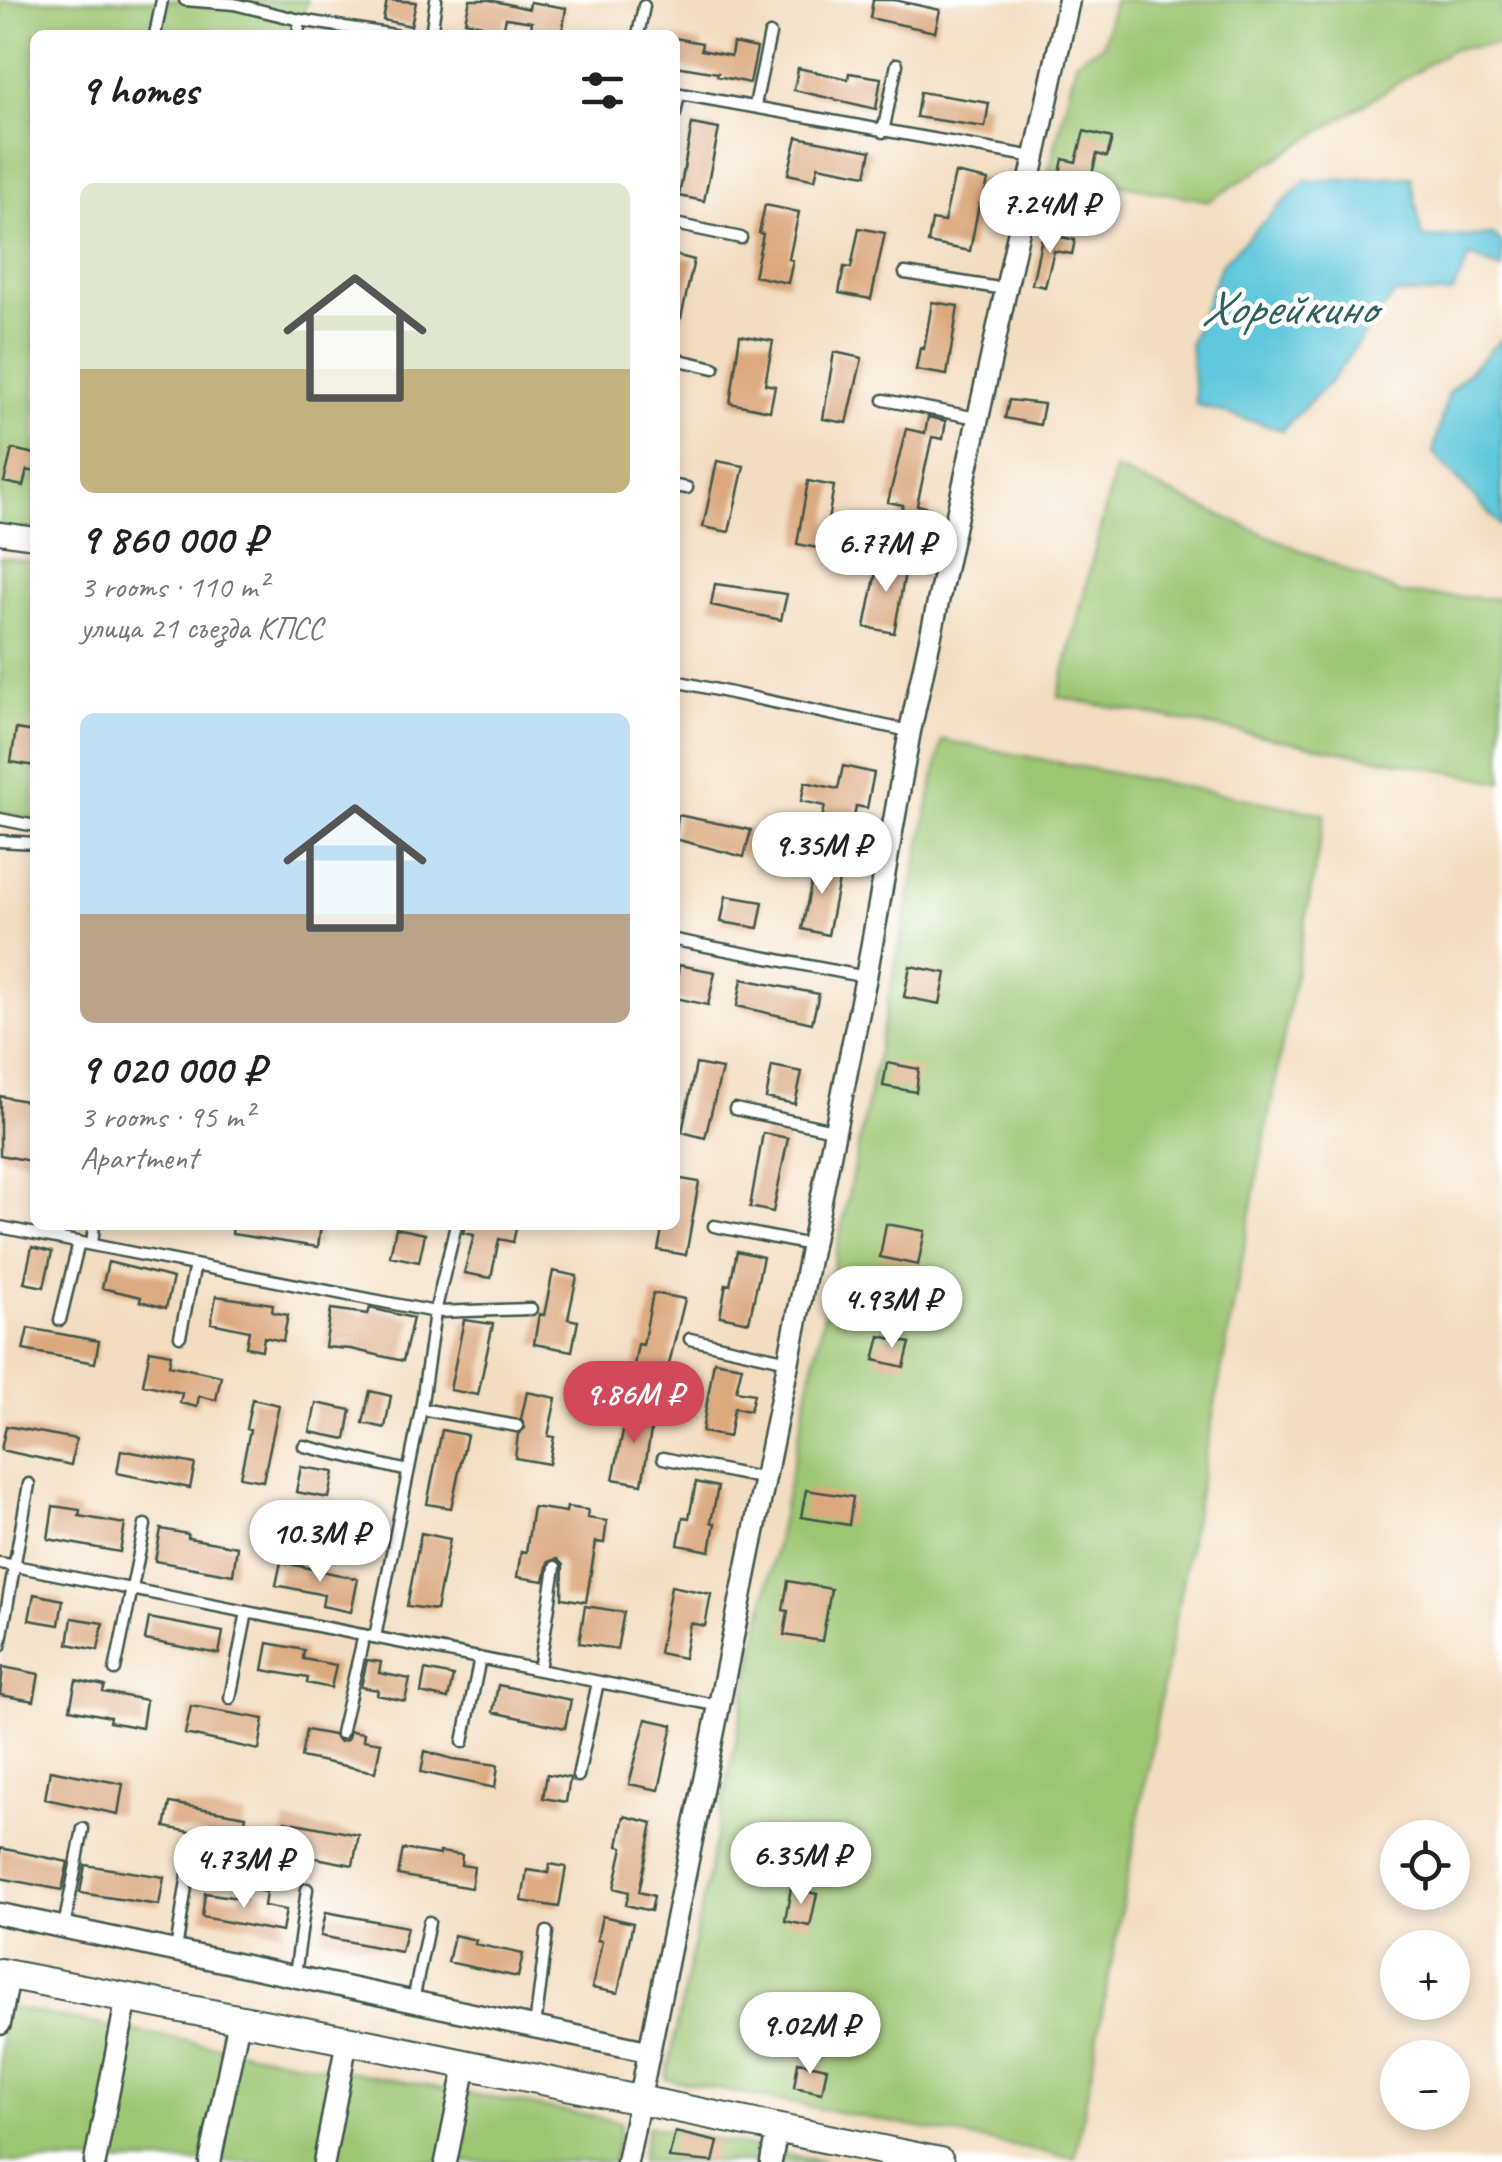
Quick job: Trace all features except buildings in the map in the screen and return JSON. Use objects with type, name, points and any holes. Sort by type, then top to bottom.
[{"type":"main road","points":[[4,1974],[940,2162]]},
{"type":"street","points":[[627,2162],[866,977],[910,731],[1069,0]]},
{"type":"street","points":[[0,533],[30,537]]},
{"type":"street","points":[[0,1914],[647,2051]]},
{"type":"street","points":[[0,2024],[4,1974]]},
{"type":"street","points":[[94,2162],[127,1997]]},
{"type":"street","points":[[210,2162],[239,2020]]},
{"type":"street","points":[[324,2162],[347,2040]]},
{"type":"street","points":[[446,2162],[466,2064]]},
{"type":"street","points":[[771,2162],[777,2129]]},
{"type":"lane","points":[[155,30],[162,0]]},
{"type":"lane","points":[[185,0],[234,4],[363,30]]},
{"type":"lane","points":[[431,30],[436,0]]},
{"type":"lane","points":[[639,30],[644,6]]},
{"type":"lane","points":[[299,30],[300,20]]},
{"type":"lane","points":[[755,105],[770,34]]},
{"type":"lane","points":[[883,132],[898,64]]},
{"type":"lane","points":[[680,94],[1035,157]]},
{"type":"lane","points":[[680,225],[741,238]]},
{"type":"lane","points":[[906,274],[1005,290]]},
{"type":"lane","points":[[680,360],[714,368]]},
{"type":"lane","points":[[884,400],[978,418]]},
{"type":"lane","points":[[843,524],[950,543]]},
{"type":"lane","points":[[680,681],[910,731]]},
{"type":"lane","points":[[0,819],[30,825]]},
{"type":"lane","points":[[0,841],[30,843]]},
{"type":"lane","points":[[680,941],[866,977]]},
{"type":"lane","points":[[735,1109],[834,1130]]},
{"type":"lane","points":[[0,1226],[435,1312],[531,1309]]},
{"type":"lane","points":[[714,1226],[812,1245]]},
{"type":"lane","points":[[92,1244],[93,1230]]},
{"type":"lane","points":[[342,1733],[370,1636],[408,1470],[435,1312],[455,1230]]},
{"type":"lane","points":[[60,1320],[79,1242]]},
{"type":"lane","points":[[180,1336],[195,1265]]},
{"type":"lane","points":[[690,1339],[788,1361]]},
{"type":"lane","points":[[421,1409],[517,1426]]},
{"type":"lane","points":[[304,1446],[408,1470]]},
{"type":"lane","points":[[663,1458],[765,1478]]},
{"type":"lane","points":[[0,1646],[29,1484]]},
{"type":"lane","points":[[115,1670],[145,1526]]},
{"type":"lane","points":[[0,1563],[720,1706]]},
{"type":"lane","points":[[539,1670],[555,1567]]},
{"type":"lane","points":[[230,1698],[247,1612]]},
{"type":"lane","points":[[463,1742],[480,1658]]},
{"type":"lane","points":[[578,1776],[598,1682]]},
{"type":"lane","points":[[64,1927],[83,1829]]},
{"type":"lane","points":[[176,1950],[191,1854]]},
{"type":"lane","points":[[295,1975],[307,1889]]},
{"type":"lane","points":[[414,2001],[429,1922]]},
{"type":"lane","points":[[534,2027],[547,1932]]},
{"type":"green space","points":[[0,0],[307,0],[299,30],[30,30],[30,537],[0,533]]},
{"type":"green space","points":[[1114,0],[1502,0],[1502,44],[1452,49],[1209,201],[1049,171],[1077,59],[1103,45]]},
{"type":"green space","points":[[1115,469],[1401,594],[1502,599],[1502,782],[1058,697]]},
{"type":"green space","points":[[0,557],[30,562],[30,818],[0,813]]},
{"type":"green space","points":[[942,740],[1325,814],[1075,2158],[666,2079]]},
{"type":"green space","points":[[0,2006],[621,2122],[614,2162],[0,2162]]},
{"type":"green space","points":[[648,2126],[825,2162],[641,2162]]},
{"type":"water","name":"Хорейкино","points":[[1411,177],[1422,238],[1493,235],[1502,243],[1502,270],[1470,256],[1452,294],[1394,294],[1331,381],[1282,430],[1196,404],[1190,343],[1222,263],[1305,181]]},
{"type":"water","name":"Хорейкино","points":[[1502,338],[1502,527],[1433,453],[1448,393]]}]
